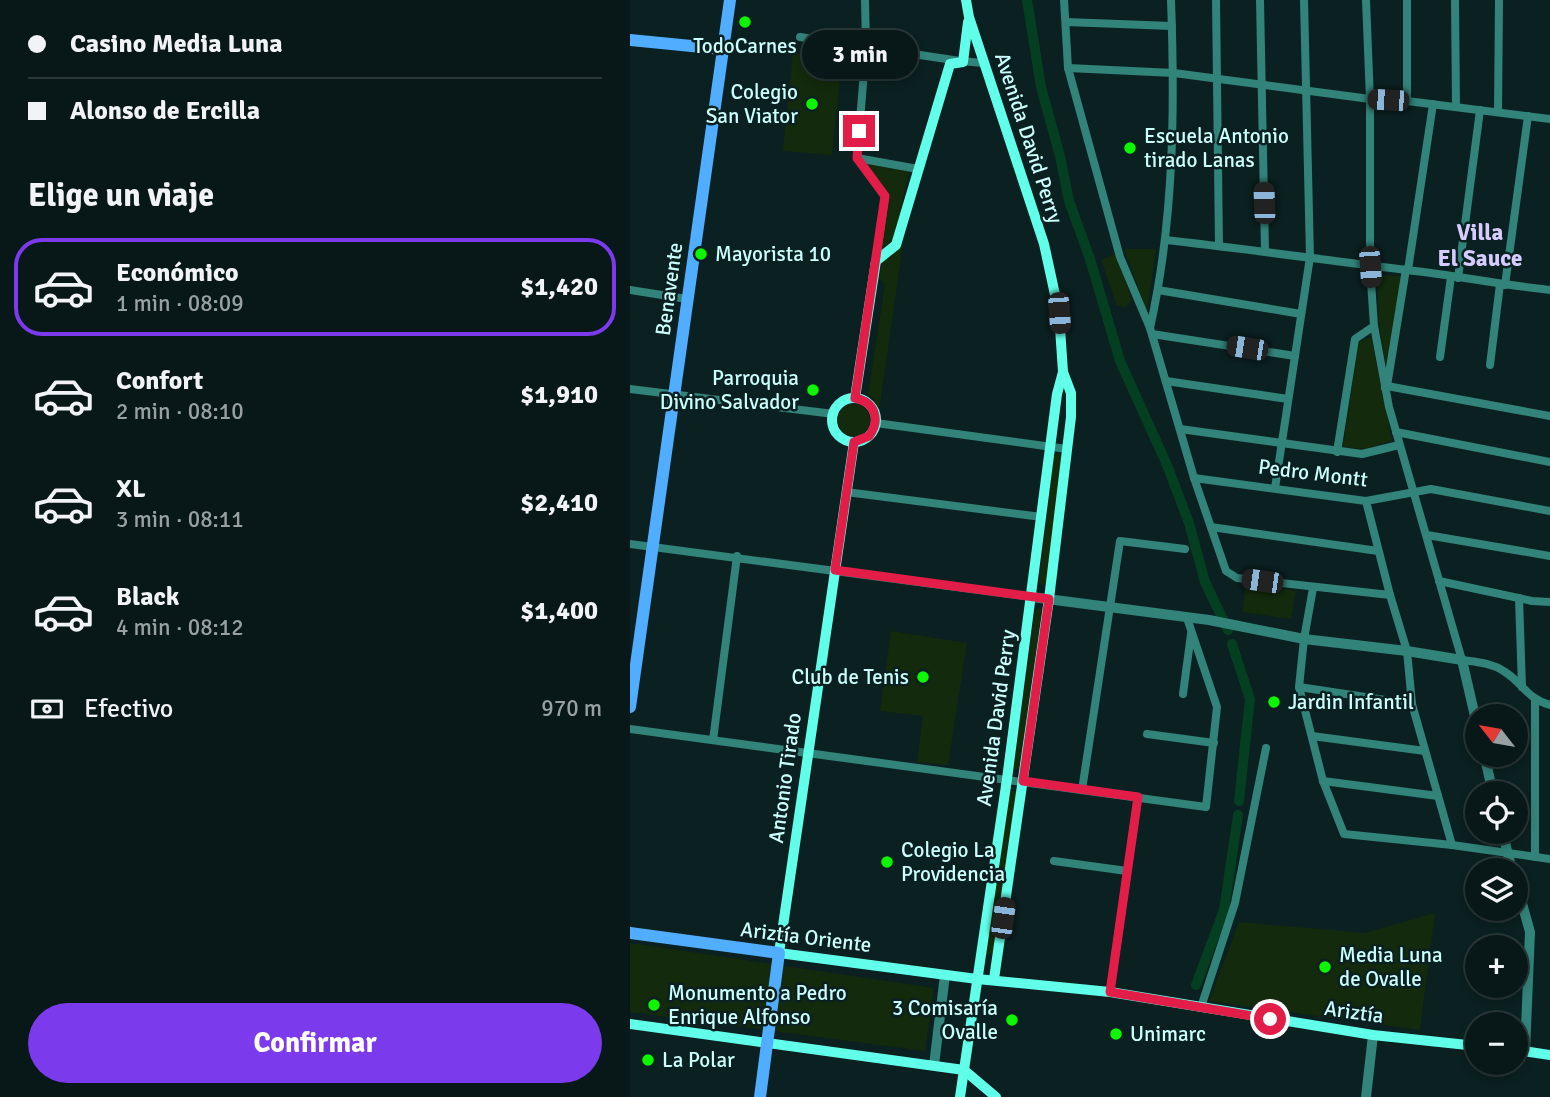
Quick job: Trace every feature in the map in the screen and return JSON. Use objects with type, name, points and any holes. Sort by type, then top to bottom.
[{"type":"main road","name":"Benavente","points":[[630,707],[730,0]]},
{"type":"main road","name":"Avenida David Perry","points":[[966,0],[983,63],[1044,244],[1059,313],[1063,372],[1071,393],[1049,599],[994,979]]},
{"type":"main road","points":[[855,398],[876,261],[896,246],[950,64],[963,62],[969,17]]},
{"type":"main road","points":[[630,40],[722,49]]},
{"type":"main road","name":"Avenida David Perry","points":[[960,1094],[1007,779],[1057,394],[1063,372]]},
{"type":"main road","points":[[855,398],[868,403],[876,415],[876,422],[869,436],[854,442],[837,433],[834,428],[834,414],[842,402],[855,398]]},
{"type":"main road","name":"Antonio Tirado","points":[[779,953],[854,442]]},
{"type":"main road","name":"Ariztía Oriente","points":[[630,933],[977,979]]},
{"type":"main road","points":[[760,1097],[779,953]]},
{"type":"main road","name":"Ariztía","points":[[977,979],[1110,992],[1373,1035],[1465,1045]]},
{"type":"main road","points":[[630,1024],[964,1070],[993,1095]]},
{"type":"main road","points":[[1528,1052],[1550,1055]]},
{"type":"main road","points":[[960,1094],[993,1095]]},
{"type":"street","points":[[865,0],[866,47],[857,158],[885,196],[876,261]]},
{"type":"street","points":[[1064,0],[1068,68],[1120,257],[1151,331],[1194,478],[1226,571],[1237,578],[1390,596]]},
{"type":"street","points":[[1151,331],[1166,240],[1174,73],[1171,0]]},
{"type":"street","points":[[1216,0],[1219,246]]},
{"type":"street","points":[[1259,0],[1265,251]]},
{"type":"street","points":[[1275,488],[1310,257],[1304,0]]},
{"type":"street","points":[[1366,0],[1370,99],[1370,267],[1374,326],[1399,445],[1427,535],[1472,704]]},
{"type":"street","points":[[1407,0],[1407,101]]},
{"type":"street","points":[[1455,0],[1456,107]]},
{"type":"street","points":[[1499,0],[1499,112]]},
{"type":"street","points":[[1066,22],[1172,26]]},
{"type":"street","points":[[800,37],[983,63]]},
{"type":"street","points":[[1068,68],[1174,73],[1550,119]]},
{"type":"street","points":[[1386,387],[1433,104]]},
{"type":"street","points":[[1440,357],[1480,110]]},
{"type":"street","points":[[1490,365],[1528,116]]},
{"type":"street","points":[[857,158],[918,169]]},
{"type":"street","points":[[1166,240],[1550,290]]},
{"type":"street","points":[[630,290],[687,299]]},
{"type":"street","points":[[1158,290],[1301,314]]},
{"type":"street","points":[[1337,452],[1355,339],[1374,326]]},
{"type":"street","points":[[1151,331],[1294,356]]},
{"type":"street","points":[[1166,381],[1288,399]]},
{"type":"street","points":[[1386,387],[1550,416]]},
{"type":"street","points":[[630,389],[834,414]]},
{"type":"street","points":[[876,422],[1067,449]]},
{"type":"street","points":[[1180,429],[1362,454],[1399,445]]},
{"type":"street","points":[[1396,432],[1550,462]]},
{"type":"street","name":"Pedro Montt","points":[[1194,478],[1366,502],[1431,489],[1550,510]]},
{"type":"street","points":[[846,492],[1042,517]]},
{"type":"street","points":[[1366,502],[1407,651],[1412,704],[1452,845]]},
{"type":"street","points":[[1211,527],[1378,551]]},
{"type":"street","points":[[1427,535],[1550,556]]},
{"type":"street","points":[[1082,790],[1120,541],[1185,549]]},
{"type":"street","points":[[630,544],[1110,606],[1209,620],[1304,639],[1489,664],[1505,671],[1535,701],[1550,705]]},
{"type":"street","points":[[713,740],[737,556]]},
{"type":"street","points":[[1439,581],[1550,602]]},
{"type":"street","points":[[1313,588],[1299,687],[1324,781],[1344,834],[1550,859]]},
{"type":"street","points":[[1519,598],[1522,687]]},
{"type":"street","points":[[630,729],[1206,807],[1217,707],[1187,618]]},
{"type":"street","points":[[1183,694],[1191,630]]},
{"type":"street","points":[[1299,687],[1412,704]]},
{"type":"street","points":[[1535,701],[1535,857]]},
{"type":"street","points":[[1147,734],[1214,743]]},
{"type":"street","points":[[1312,736],[1425,751]]},
{"type":"street","points":[[1201,1007],[1236,903],[1266,748]]},
{"type":"street","points":[[1324,781],[1438,796]]},
{"type":"street","points":[[1110,992],[1138,797]]},
{"type":"street","points":[[1505,844],[1508,858]]},
{"type":"street","points":[[1054,860],[1127,871]]},
{"type":"street","points":[[1523,1012],[1530,932],[1527,921]]},
{"type":"street","points":[[934,1065],[945,975]]},
{"type":"street","points":[[1366,1097],[1373,1035]]},
{"type":"green space","name":"Colegio San Viator","points":[[793,53],[842,58],[832,155],[783,151]]},
{"type":"green space","points":[[864,163],[909,171],[894,241],[880,252],[888,195]]},
{"type":"green space","points":[[903,244],[879,410],[874,399],[868,394],[885,285],[879,277],[882,263]]},
{"type":"green space","points":[[1124,249],[1156,249],[1147,311]]},
{"type":"green space","points":[[1116,253],[1132,300],[1125,308],[1117,305],[1101,260]]},
{"type":"green space","points":[[1377,275],[1402,276],[1386,370],[1379,322]]},
{"type":"green space","points":[[1371,337],[1392,441],[1364,449],[1343,447],[1359,342]]},
{"type":"green space","points":[[854,404],[866,408],[870,420],[866,432],[854,436],[842,432],[838,420],[842,408]]},
{"type":"green space","points":[[1059,452],[1062,455],[1047,583],[1042,585],[1039,583],[1054,456]]},
{"type":"green space","points":[[1246,583],[1296,591],[1291,619],[1242,612]]},
{"type":"green space","points":[[1036,609],[1042,610],[1020,768],[1013,770]]},
{"type":"green space","name":"Club de Tenis","points":[[891,631],[967,643],[948,765],[917,762],[923,716],[880,711]]},
{"type":"green space","points":[[1010,790],[1017,792],[993,953],[988,956],[985,953]]},
{"type":"green space","name":"Media Luna de Ovalle","points":[[1435,913],[1420,1030],[1209,1001],[1239,922],[1365,933]]},
{"type":"green space","points":[[630,943],[934,988],[925,1051],[630,1012]]},
{"type":"waterway","points":[[1027,0],[1041,87],[1069,201],[1090,259],[1120,361],[1167,465],[1189,523],[1205,582],[1228,630]]},
{"type":"waterway","points":[[1232,644],[1250,699],[1239,801]]},
{"type":"waterway","points":[[1196,985],[1224,910],[1238,815]]},
{"type":"place","name":"TodoCarnes","points":[[745,22]]},
{"type":"place","name":"Colegio San Viator","points":[[812,104]]},
{"type":"place","name":"Escuela Antonio tirado Lanas","points":[[1130,148]]},
{"type":"place","name":"Mayorista 10","points":[[701,254]]},
{"type":"place","name":"Parroquia Divino Salvador","points":[[813,390]]},
{"type":"place","name":"Club de Tenis","points":[[923,677]]},
{"type":"place","name":"Jardin Infantil","points":[[1274,702]]},
{"type":"place","name":"Colegio La Providencia","points":[[887,862]]},
{"type":"place","name":"Media Luna de Ovalle","points":[[1325,967]]},
{"type":"place","name":"Monumento a Pedro Enrique Alfonso","points":[[654,1005]]},
{"type":"place","name":"3 Comisaría Ovalle","points":[[1012,1020]]},
{"type":"place","name":"Unimarc","points":[[1116,1034]]},
{"type":"place","name":"La Polar","points":[[648,1060]]},
{"type":"district","name":"Villa El Sauce","points":[[1480,245]]},
{"type":"route","points":[[859,131],[857,158],[885,196],[855,398],[868,403],[876,415],[876,422],[869,436],[854,442],[835,570],[1049,599],[1023,781],[1138,797],[1110,992],[1270,1019]]}]
